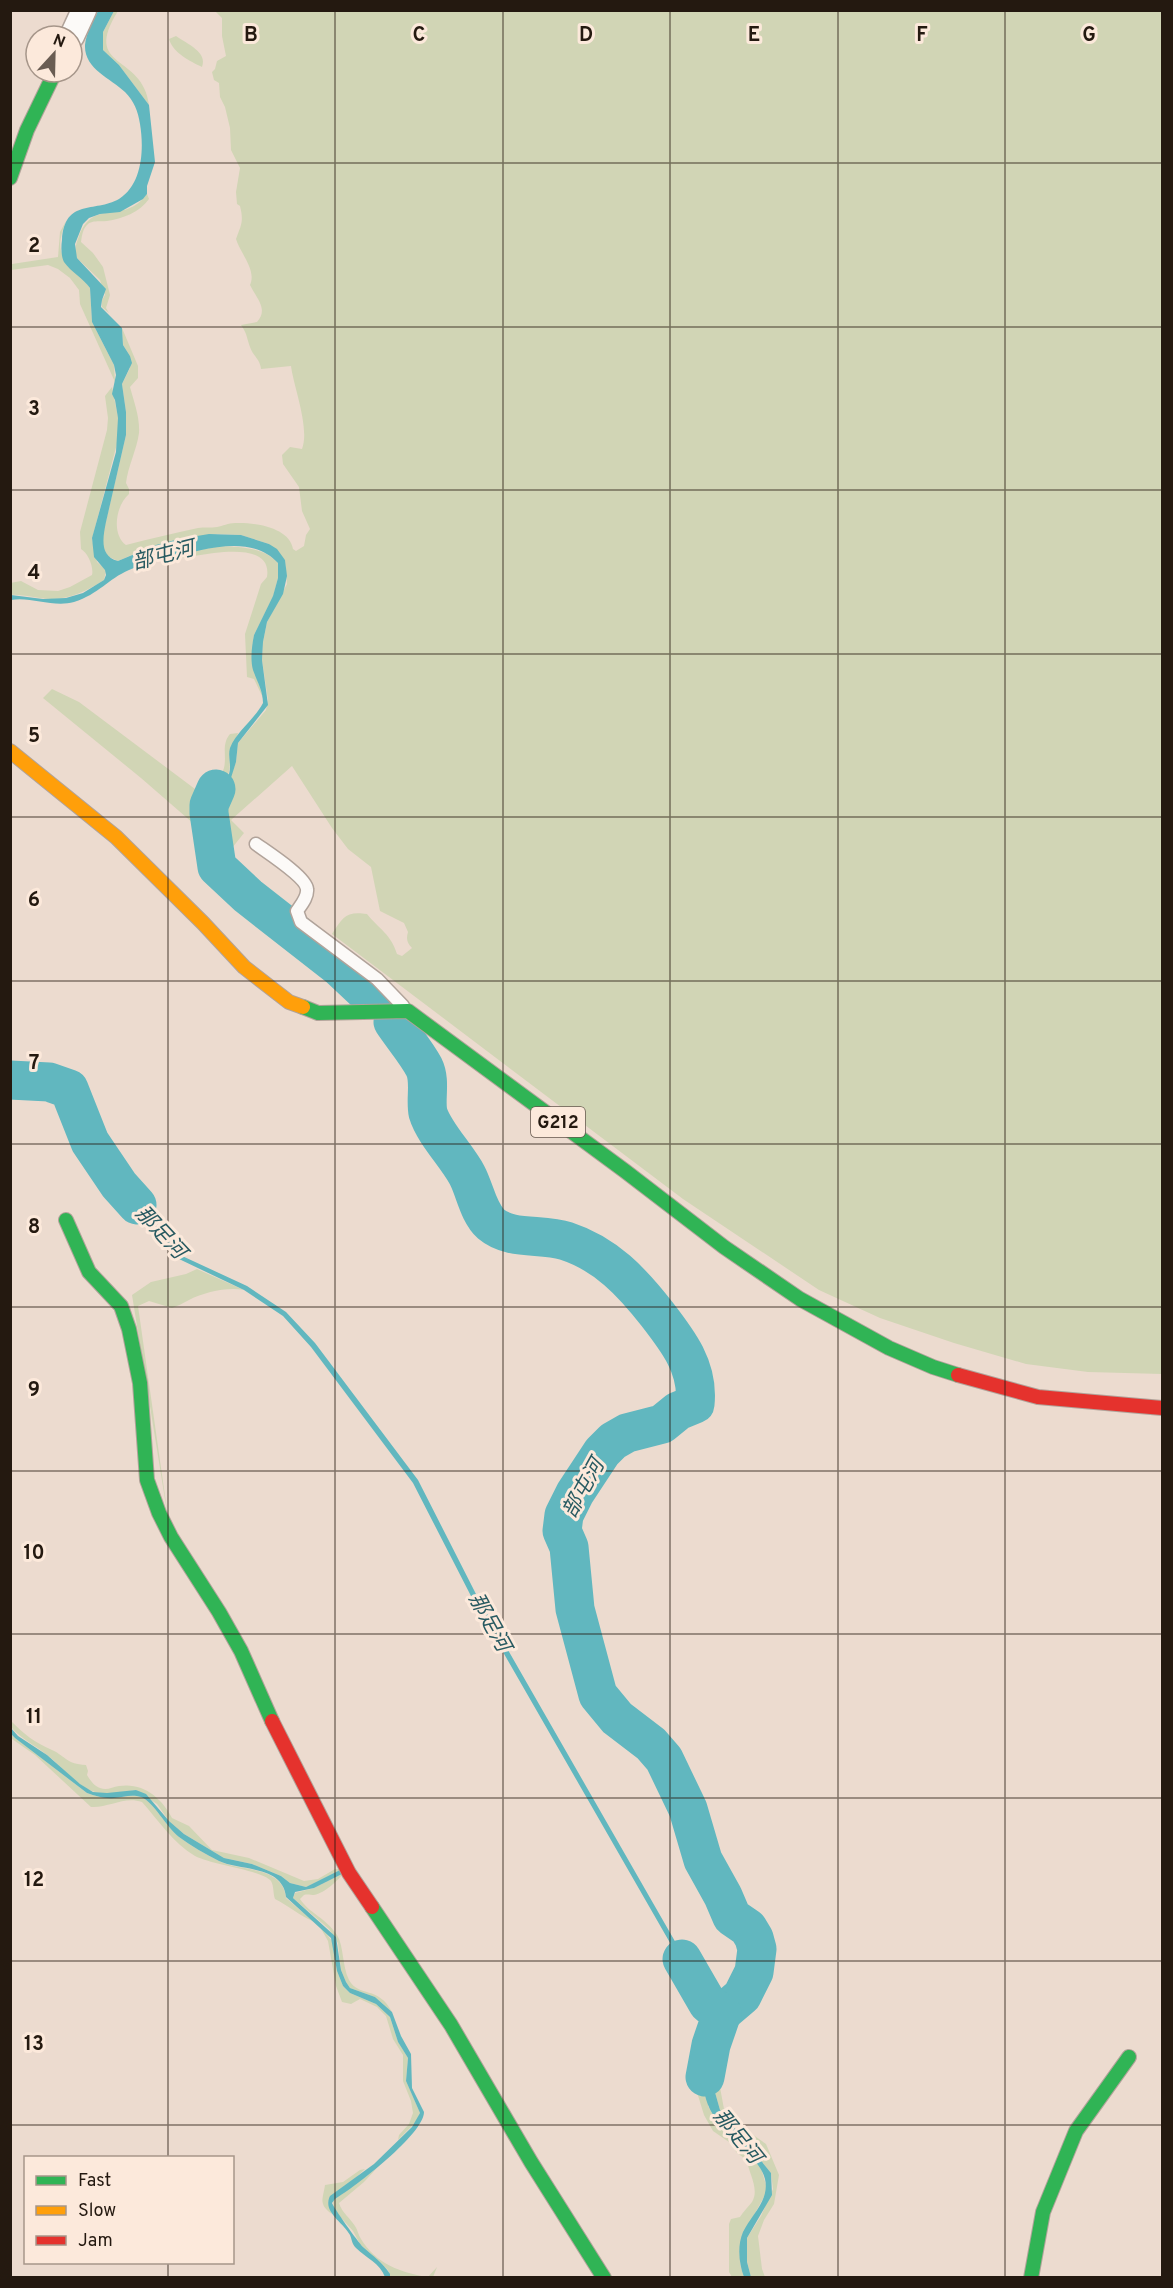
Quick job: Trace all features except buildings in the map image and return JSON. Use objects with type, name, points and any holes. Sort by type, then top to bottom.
[{"type":"main road","points":[[10,178],[27,130],[49,84]]},
{"type":"main road","points":[[10,751],[116,837],[244,967],[289,1002],[318,1013],[408,1011]]},
{"type":"main road","name":"G212","points":[[408,1011],[746,1263],[800,1299],[879,1343],[933,1367],[1038,1397],[1162,1408]]},
{"type":"main road","points":[[66,1220],[89,1272],[121,1306],[129,1329],[140,1383],[147,1480],[167,1529],[241,1651],[273,1723],[349,1873],[451,2025],[531,2162],[604,2277]]},
{"type":"main road","points":[[1031,2277],[1043,2212],[1076,2131],[1129,2057]]},
{"type":"street","points":[[78,24],[84,10]]},
{"type":"lane","points":[[256,844],[296,874],[306,885],[308,890],[306,896],[297,911],[301,922],[377,979],[408,1011]]},
{"type":"green space","points":[[114,11],[118,11],[108,30],[106,43],[110,53],[136,77],[144,88],[149,105],[119,65],[103,50],[103,32]]},
{"type":"green space","points":[[215,11],[1162,11],[1162,1374],[1088,1372],[1026,1364],[880,1318],[819,1290],[683,1199],[332,934],[346,916],[354,913],[367,914],[388,937],[397,954],[402,956],[412,948],[407,941],[408,932],[404,923],[380,911],[371,867],[348,849],[292,766],[231,820],[244,833],[228,853],[216,842],[210,812],[211,805],[216,793],[226,787],[236,762],[238,743],[266,710],[268,700],[262,660],[263,642],[267,622],[287,584],[285,560],[269,544],[241,535],[218,534],[179,539],[143,550],[118,561],[107,556],[103,545],[103,534],[126,435],[122,384],[130,368],[130,356],[123,345],[122,328],[138,366],[138,378],[130,387],[139,433],[126,483],[129,494],[118,512],[117,527],[121,540],[126,545],[198,528],[243,523],[270,527],[278,531],[285,536],[296,551],[304,546],[310,529],[302,511],[299,487],[283,464],[282,455],[290,447],[302,449],[304,440],[303,419],[291,366],[261,369],[241,325],[257,322],[262,308],[250,285],[252,279],[250,268],[236,239],[242,220],[236,192],[240,168],[231,150],[230,128],[220,97],[219,83],[214,80],[212,72],[217,61],[226,56],[222,36],[222,18]]},
{"type":"green space","points":[[176,36],[199,53],[202,57],[202,67],[182,56],[174,48],[169,39]]},
{"type":"green space","points":[[147,194],[149,199],[136,211],[119,219],[90,223],[83,232],[81,242],[103,267],[110,295],[106,308],[109,313],[102,307],[105,295],[100,280],[77,258],[77,242],[85,224],[93,217],[128,209]]},
{"type":"green space","points":[[66,221],[60,245],[62,253],[90,288],[92,322],[114,365],[115,382],[80,304],[79,290],[70,278],[48,265],[11,270],[12,264],[58,257],[60,232]]},
{"type":"green space","points":[[112,387],[119,436],[92,539],[97,562],[106,570],[104,580],[89,589],[57,599],[11,595],[10,583],[21,581],[38,590],[58,591],[92,575],[90,560],[81,549],[80,532],[107,430],[105,396]]},
{"type":"green space","points":[[220,546],[259,551],[278,563],[278,578],[273,597],[254,635],[252,653],[264,700],[254,679],[247,677],[245,634],[261,584],[267,577],[265,563],[257,556],[242,552],[163,560]]},
{"type":"green space","points":[[52,689],[79,702],[203,795],[223,772],[227,738],[230,734],[238,733],[231,750],[228,775],[225,781],[212,791],[206,802],[209,837],[43,698]]},
{"type":"green space","points":[[197,1269],[244,1290],[230,1289],[209,1293],[172,1308],[149,1301],[138,1306],[169,1524],[132,1295],[151,1282],[186,1274]]},
{"type":"green space","points":[[10,1720],[25,1734],[70,1762],[86,1765],[87,1775],[98,1787],[105,1789],[128,1785],[151,1793],[163,1804],[172,1818],[189,1826],[212,1850],[249,1858],[304,1881],[318,1879],[335,1869],[342,1869],[306,1887],[290,1883],[281,1876],[252,1864],[224,1858],[184,1834],[169,1821],[157,1804],[136,1790],[100,1793],[82,1786],[15,1731],[11,1727]]},
{"type":"green space","points":[[10,1734],[87,1793],[107,1798],[131,1796],[146,1799],[174,1833],[198,1850],[219,1861],[259,1871],[277,1880],[283,1887],[286,1898],[313,1921],[275,1899],[272,1883],[266,1877],[203,1859],[187,1851],[142,1802],[129,1800],[91,1807],[35,1755],[12,1739]]},
{"type":"green space","points":[[344,1873],[322,1892],[304,1895],[300,1899],[337,1935],[347,1974],[353,1985],[381,1998],[392,2012],[375,1997],[350,1988],[341,1970],[338,1943],[329,1929],[293,1898],[295,1893],[314,1888]]},
{"type":"green space","points":[[319,1925],[333,1942],[337,1971],[343,1986],[350,1993],[376,2004],[390,2017],[398,2042],[408,2058],[406,2081],[420,2113],[416,2122],[398,2140],[399,2135],[409,2124],[413,2113],[403,2081],[403,2055],[393,2039],[386,2016],[377,2007],[360,1999],[351,2004],[342,2002],[336,1986],[328,1941]]},
{"type":"green space","points":[[712,2010],[717,2023],[713,2031],[708,2106],[716,2119],[761,2168],[766,2185],[766,2193],[742,2237],[740,2264],[744,2277],[732,2277],[729,2272],[729,2224],[731,2219],[740,2217],[752,2202],[755,2192],[753,2181],[747,2160],[737,2153],[729,2142],[713,2131],[704,2115],[695,2081],[702,2035],[707,2016]]},
{"type":"green space","points":[[720,2031],[728,2051],[719,2082],[724,2109],[739,2125],[766,2144],[779,2175],[774,2204],[758,2236],[765,2277],[751,2277],[747,2262],[747,2238],[761,2216],[773,2189],[771,2173],[720,2110],[711,2078],[715,2046]]},
{"type":"green space","points":[[365,2169],[334,2194],[328,2202],[332,2214],[323,2204],[325,2185],[343,2182]]},
{"type":"green space","points":[[376,2169],[339,2203],[340,2207],[355,2226],[367,2247],[381,2261],[399,2270],[428,2277],[390,2277],[388,2270],[360,2244],[353,2231],[334,2210],[333,2200]]},
{"type":"green space","points":[[437,2267],[433,2277],[428,2277]]},
{"type":"water","points":[[98,11],[114,11],[103,32],[103,50],[119,65],[149,105],[155,162],[147,186],[147,194],[143,199],[120,212],[100,214],[89,218],[83,224],[75,244],[77,258],[106,289],[101,307],[122,328],[123,345],[132,363],[122,384],[126,435],[105,528],[103,540],[105,550],[112,559],[118,561],[156,545],[179,539],[209,534],[241,535],[269,544],[277,549],[285,560],[287,576],[283,594],[267,622],[263,642],[262,660],[268,705],[238,743],[236,762],[230,781],[213,797],[210,812],[216,842],[208,832],[206,825],[206,803],[212,791],[228,776],[229,752],[233,742],[263,703],[251,657],[254,635],[273,596],[278,578],[278,563],[267,554],[254,548],[226,546],[211,548],[134,568],[83,599],[74,602],[58,604],[26,599],[11,600],[11,595],[43,599],[66,598],[83,593],[104,580],[106,575],[105,570],[94,557],[92,538],[116,452],[118,418],[112,394],[116,375],[114,365],[92,322],[90,288],[64,262],[62,243],[64,227],[75,212],[109,203],[119,199],[127,192],[137,175],[142,144],[139,119],[133,103],[125,92],[93,67],[86,53],[87,36]]},
{"type":"water","points":[[107,1161],[121,1183],[180,1255],[247,1286],[286,1312],[315,1343],[418,1480],[477,1596],[711,2008],[704,2002],[472,1598],[413,1483],[311,1347],[283,1316],[244,1290],[179,1259],[117,1186],[104,1166]]},
{"type":"water","points":[[10,1727],[18,1736],[47,1755],[80,1784],[93,1792],[136,1790],[146,1794],[169,1821],[184,1834],[224,1858],[252,1864],[281,1876],[290,1883],[306,1887],[342,1869],[344,1873],[314,1888],[295,1892],[293,1898],[336,1937],[341,1970],[350,1988],[375,1997],[392,2012],[411,2054],[412,2088],[424,2112],[421,2122],[401,2146],[332,2203],[360,2244],[384,2266],[390,2277],[385,2277],[376,2264],[355,2246],[347,2230],[334,2217],[328,2202],[330,2196],[374,2164],[412,2127],[420,2113],[406,2081],[408,2058],[398,2042],[390,2017],[376,2004],[350,1993],[343,1986],[337,1971],[331,1938],[286,1897],[277,1879],[269,1874],[219,1861],[198,1850],[174,1833],[146,1799],[131,1796],[107,1798],[87,1793],[15,1738],[11,1734]]},
{"type":"water","points":[[717,2023],[720,2031],[715,2046],[711,2078],[720,2110],[771,2173],[772,2195],[747,2238],[747,2262],[751,2277],[744,2277],[742,2272],[739,2255],[740,2243],[743,2232],[765,2194],[765,2179],[757,2163],[716,2119],[705,2096],[703,2072],[705,2059]]},
{"type":"waterway","name":"部屯河","points":[[216,789],[209,805],[209,813],[217,867],[248,896],[340,968],[373,999]]},
{"type":"waterway","name":"部屯河","points":[[393,1022],[426,1072],[427,1108],[431,1121],[467,1175],[480,1207],[491,1224],[508,1233],[566,1241],[606,1261],[628,1280],[665,1324],[685,1356],[694,1379],[695,1404],[678,1411],[662,1424],[627,1433],[613,1441],[602,1452],[575,1493],[564,1515],[562,1531],[569,1547],[575,1609],[598,1695],[617,1718],[651,1744],[664,1759],[688,1809],[703,1860],[732,1917],[748,1928],[754,1938],[757,1949],[754,1972],[742,1996],[722,2013]]},
{"type":"waterway","name":"那足河","points":[[10,1080],[49,1082],[69,1089],[90,1142],[119,1185],[137,1205]]},
{"type":"waterway","name":"那足河","points":[[682,1959],[708,2004],[722,2013],[711,2045],[705,2077]]},
{"type":"traffic: fast","points":[[10,178],[27,130],[49,84]]},
{"type":"traffic: fast","points":[[303,1007],[318,1013],[408,1011],[724,1247],[800,1299],[889,1348],[958,1375]]},
{"type":"traffic: fast","points":[[66,1220],[89,1272],[121,1306],[129,1329],[140,1383],[147,1480],[159,1513],[171,1537],[241,1651],[272,1721]]},
{"type":"traffic: fast","points":[[372,1907],[451,2025],[531,2162],[604,2278]]},
{"type":"traffic: fast","points":[[1031,2278],[1043,2212],[1076,2131],[1129,2057]]},
{"type":"traffic: slow","points":[[10,751],[116,837],[244,967],[289,1002],[303,1007]]},
{"type":"traffic: jam","points":[[958,1375],[1038,1397],[1162,1408]]},
{"type":"traffic: jam","points":[[272,1721],[349,1873],[372,1907]]}]
